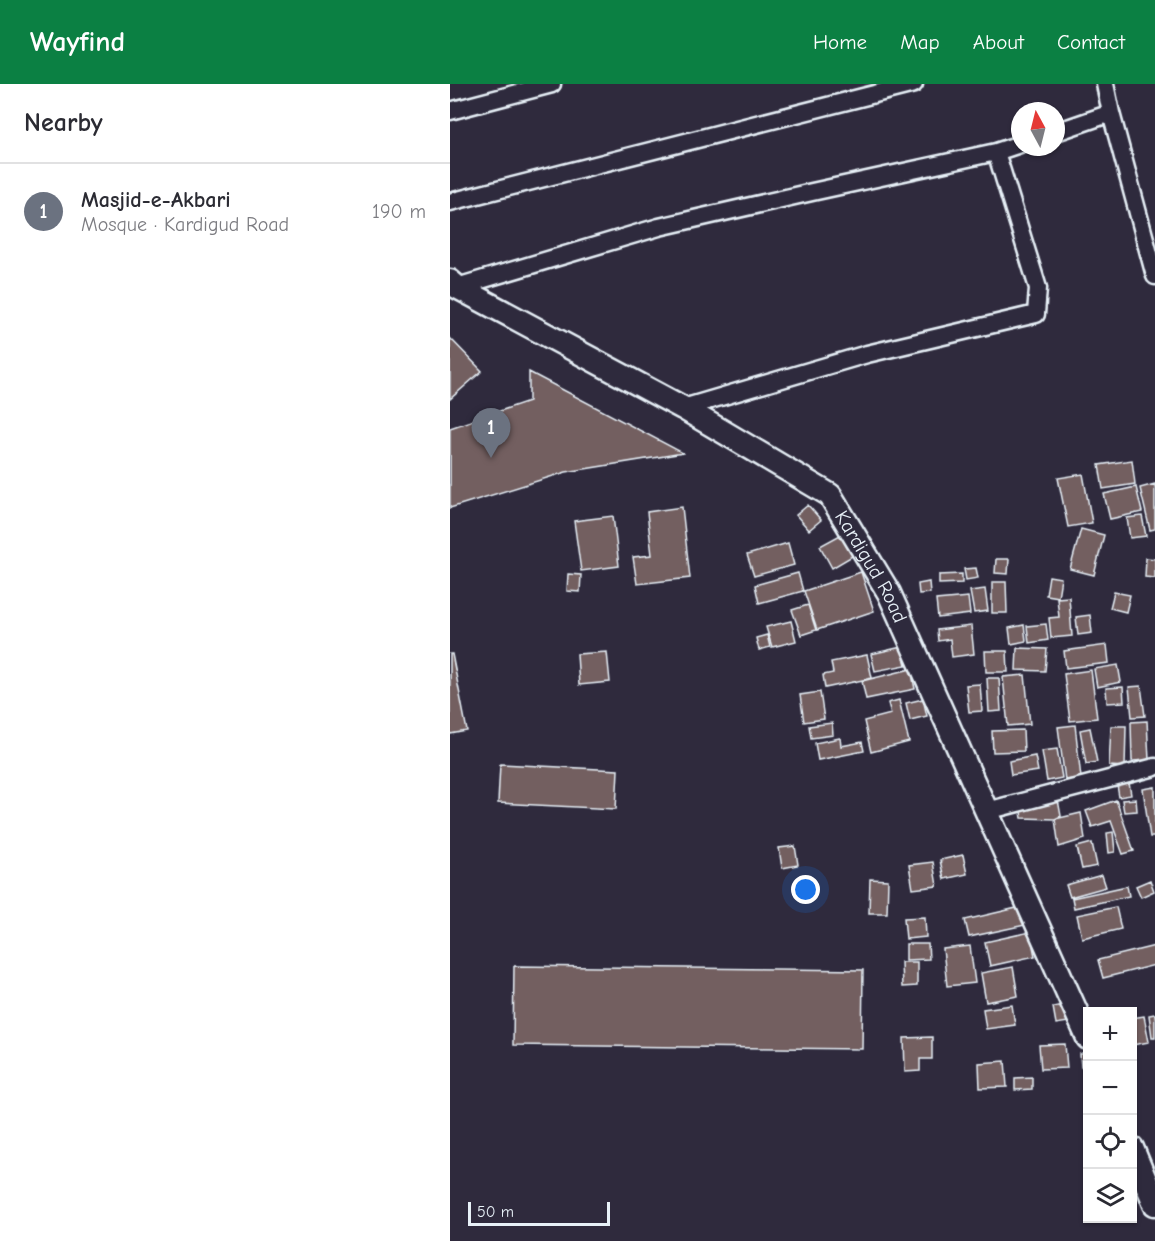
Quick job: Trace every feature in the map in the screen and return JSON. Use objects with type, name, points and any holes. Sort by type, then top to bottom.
[{"type":"street","points":[[450,111],[552,84]]},
{"type":"street","points":[[450,202],[914,84]]},
{"type":"street","points":[[1105,84],[1155,276]]},
{"type":"street","points":[[1065,129],[1111,113]]},
{"type":"street","points":[[453,284],[659,227],[1011,147]]},
{"type":"street","points":[[683,408],[867,354],[1036,314],[1038,288],[996,152]]},
{"type":"street","name":"Kardigud Road","points":[[453,284],[683,408],[830,495],[889,593],[1083,1027]]},
{"type":"street","points":[[987,811],[1155,767]]},
{"type":"street","points":[[1137,1160],[1155,1204]]},
{"type":"building","points":[[450,338],[482,371],[450,399]]},
{"type":"building","points":[[529,372],[683,453],[566,472],[450,508],[450,428],[529,401]]},
{"type":"building","points":[[1132,460],[1135,484],[1103,489],[1099,465]]},
{"type":"building","points":[[1083,474],[1092,523],[1068,527],[1058,478]]},
{"type":"building","points":[[1155,484],[1155,529],[1150,530],[1140,488]]},
{"type":"building","points":[[1136,487],[1142,512],[1110,519],[1104,494]]},
{"type":"building","points":[[808,505],[821,520],[809,530],[796,515]]},
{"type":"building","points":[[682,507],[690,578],[637,584],[633,557],[652,555],[647,512]]},
{"type":"building","points":[[613,516],[619,566],[581,571],[574,521]]},
{"type":"building","points":[[1142,516],[1146,536],[1130,538],[1127,518]]},
{"type":"building","points":[[1081,529],[1104,535],[1094,575],[1070,569]]},
{"type":"building","points":[[842,534],[854,555],[832,568],[820,546]]},
{"type":"building","points":[[788,543],[794,565],[754,576],[747,555]]},
{"type":"building","points":[[1146,558],[1155,559],[1155,578],[1145,577]]},
{"type":"building","points":[[996,559],[1009,559],[1008,574],[995,573]]},
{"type":"building","points":[[976,568],[978,578],[966,580],[964,569]]},
{"type":"building","points":[[861,572],[874,611],[817,630],[804,591]]},
{"type":"building","points":[[798,573],[803,591],[759,603],[755,585]]},
{"type":"building","points":[[568,574],[581,575],[580,592],[567,591]]},
{"type":"building","points":[[962,574],[962,583],[939,584],[939,575]]},
{"type":"building","points":[[1049,576],[1061,578],[1058,597],[1046,595]]},
{"type":"building","points":[[929,582],[930,593],[919,594],[918,584]]},
{"type":"building","points":[[992,582],[1006,582],[1007,613],[992,613]]},
{"type":"building","points":[[985,589],[988,611],[974,613],[970,591]]},
{"type":"building","points":[[1114,592],[1130,595],[1126,612],[1110,608]]},
{"type":"building","points":[[968,597],[970,614],[938,618],[936,600]]},
{"type":"building","points":[[1069,597],[1072,636],[1051,638],[1049,618],[1059,617],[1057,598]]},
{"type":"building","points":[[808,605],[816,630],[801,635],[792,610]]},
{"type":"building","points":[[1090,615],[1092,633],[1078,635],[1076,617]]},
{"type":"building","points":[[791,621],[796,641],[772,647],[766,627]]},
{"type":"building","points":[[1046,624],[1048,640],[1029,643],[1027,626]]},
{"type":"building","points":[[1024,625],[1026,641],[1011,644],[1009,628]]},
{"type":"building","points":[[971,626],[974,654],[952,657],[950,639],[938,641],[937,630]]},
{"type":"building","points":[[767,635],[770,647],[759,650],[756,638]]},
{"type":"building","points":[[1107,645],[1109,663],[1066,668],[1064,651]]},
{"type":"building","points":[[902,647],[906,665],[875,671],[871,654]]},
{"type":"building","points":[[1017,648],[1047,649],[1045,671],[1016,670]]},
{"type":"building","points":[[985,651],[1007,651],[1008,672],[986,672]]},
{"type":"building","points":[[607,652],[610,682],[579,685],[577,654]]},
{"type":"building","points":[[450,654],[452,654],[467,731],[450,734]]},
{"type":"building","points":[[867,655],[872,678],[825,688],[823,675],[833,673],[831,662]]},
{"type":"building","points":[[1118,665],[1121,682],[1097,687],[1094,669]]},
{"type":"building","points":[[911,669],[915,689],[866,699],[862,681]]},
{"type":"building","points":[[1091,670],[1097,718],[1070,721],[1064,674]]},
{"type":"building","points":[[1025,675],[1030,724],[1008,726],[1003,677]]},
{"type":"building","points":[[987,678],[999,678],[1001,711],[989,712]]},
{"type":"building","points":[[980,684],[982,711],[969,712],[966,685]]},
{"type":"building","points":[[1141,686],[1145,716],[1132,717],[1129,687]]},
{"type":"building","points":[[1123,687],[1124,702],[1107,703],[1106,688]]},
{"type":"building","points":[[820,692],[824,719],[804,722],[800,695]]},
{"type":"building","points":[[923,699],[927,716],[910,720],[906,703]]},
{"type":"building","points":[[899,700],[909,742],[871,752],[864,721],[891,714],[888,703]]},
{"type":"building","points":[[1147,721],[1149,760],[1132,761],[1131,722]]},
{"type":"building","points":[[832,723],[833,735],[811,738],[809,726]]},
{"type":"building","points":[[1075,725],[1081,778],[1065,780],[1058,727]]},
{"type":"building","points":[[1111,726],[1126,726],[1125,767],[1109,766]]},
{"type":"building","points":[[1090,728],[1097,762],[1086,764],[1080,730]]},
{"type":"building","points":[[1023,730],[1024,751],[993,752],[992,731]]},
{"type":"building","points":[[840,738],[841,746],[862,742],[864,751],[818,760],[815,743]]},
{"type":"building","points":[[1057,749],[1062,778],[1047,781],[1042,751]]},
{"type":"building","points":[[1035,756],[1038,771],[1011,775],[1009,761]]},
{"type":"building","points":[[500,764],[618,770],[616,809],[498,803]]},
{"type":"building","points":[[1129,783],[1131,795],[1119,797],[1117,785]]},
{"type":"building","points":[[1155,787],[1155,837],[1150,837],[1143,789]]},
{"type":"building","points":[[1136,799],[1137,811],[1124,812],[1122,800]]},
{"type":"building","points":[[1058,800],[1061,816],[1055,819],[1022,818],[1020,806]]},
{"type":"building","points":[[1116,800],[1134,851],[1123,854],[1111,821],[1092,827],[1086,811]]},
{"type":"building","points":[[1081,813],[1085,839],[1059,847],[1055,819]]},
{"type":"building","points":[[1113,832],[1115,852],[1109,853],[1107,833]]},
{"type":"building","points":[[1092,843],[1097,866],[1082,869],[1077,847]]},
{"type":"building","points":[[795,846],[798,865],[782,868],[779,848]]},
{"type":"building","points":[[963,855],[967,874],[944,879],[940,860]]},
{"type":"building","points":[[933,862],[937,886],[913,889],[909,865]]},
{"type":"building","points":[[1102,875],[1106,887],[1070,897],[1066,885]]},
{"type":"building","points":[[870,879],[888,880],[887,913],[869,913]]},
{"type":"building","points":[[1150,880],[1154,891],[1141,897],[1136,886]]},
{"type":"building","points":[[1127,886],[1129,896],[1074,908],[1072,898]]},
{"type":"building","points":[[1021,907],[1025,925],[969,937],[965,920]]},
{"type":"building","points":[[1116,907],[1121,929],[1082,938],[1077,915]]},
{"type":"building","points":[[925,917],[926,937],[906,939],[904,918]]},
{"type":"building","points":[[1030,932],[1035,956],[990,966],[985,942]]},
{"type":"building","points":[[906,944],[928,944],[929,959],[906,960]]},
{"type":"building","points":[[970,946],[975,983],[947,986],[943,949]]},
{"type":"building","points":[[1155,946],[1155,965],[1103,978],[1098,960]]},
{"type":"building","points":[[901,962],[917,962],[917,986],[902,987]]},
{"type":"building","points":[[514,966],[863,970],[862,1049],[513,1045]]},
{"type":"building","points":[[1013,967],[1018,996],[986,1002],[981,973]]},
{"type":"building","points":[[1072,1003],[1075,1021],[1056,1024],[1053,1007]]},
{"type":"building","points":[[1012,1005],[1015,1025],[986,1029],[983,1009]]},
{"type":"building","points":[[1155,1014],[1155,1037],[1152,1037],[1149,1015]]},
{"type":"building","points":[[1144,1016],[1149,1042],[1137,1044],[1137,1017]]},
{"type":"building","points":[[932,1037],[932,1059],[920,1059],[920,1071],[905,1072],[904,1038]]},
{"type":"building","points":[[1065,1044],[1067,1068],[1041,1069],[1039,1045]]},
{"type":"building","points":[[1080,1054],[1083,1054],[1083,1067],[1081,1067]]},
{"type":"building","points":[[1005,1061],[1007,1087],[980,1088],[979,1063]]},
{"type":"building","points":[[1032,1077],[1032,1089],[1015,1090],[1015,1078]]},
{"type":"place","name":"Masjid-e-Akbari","points":[[491,458]]}]
